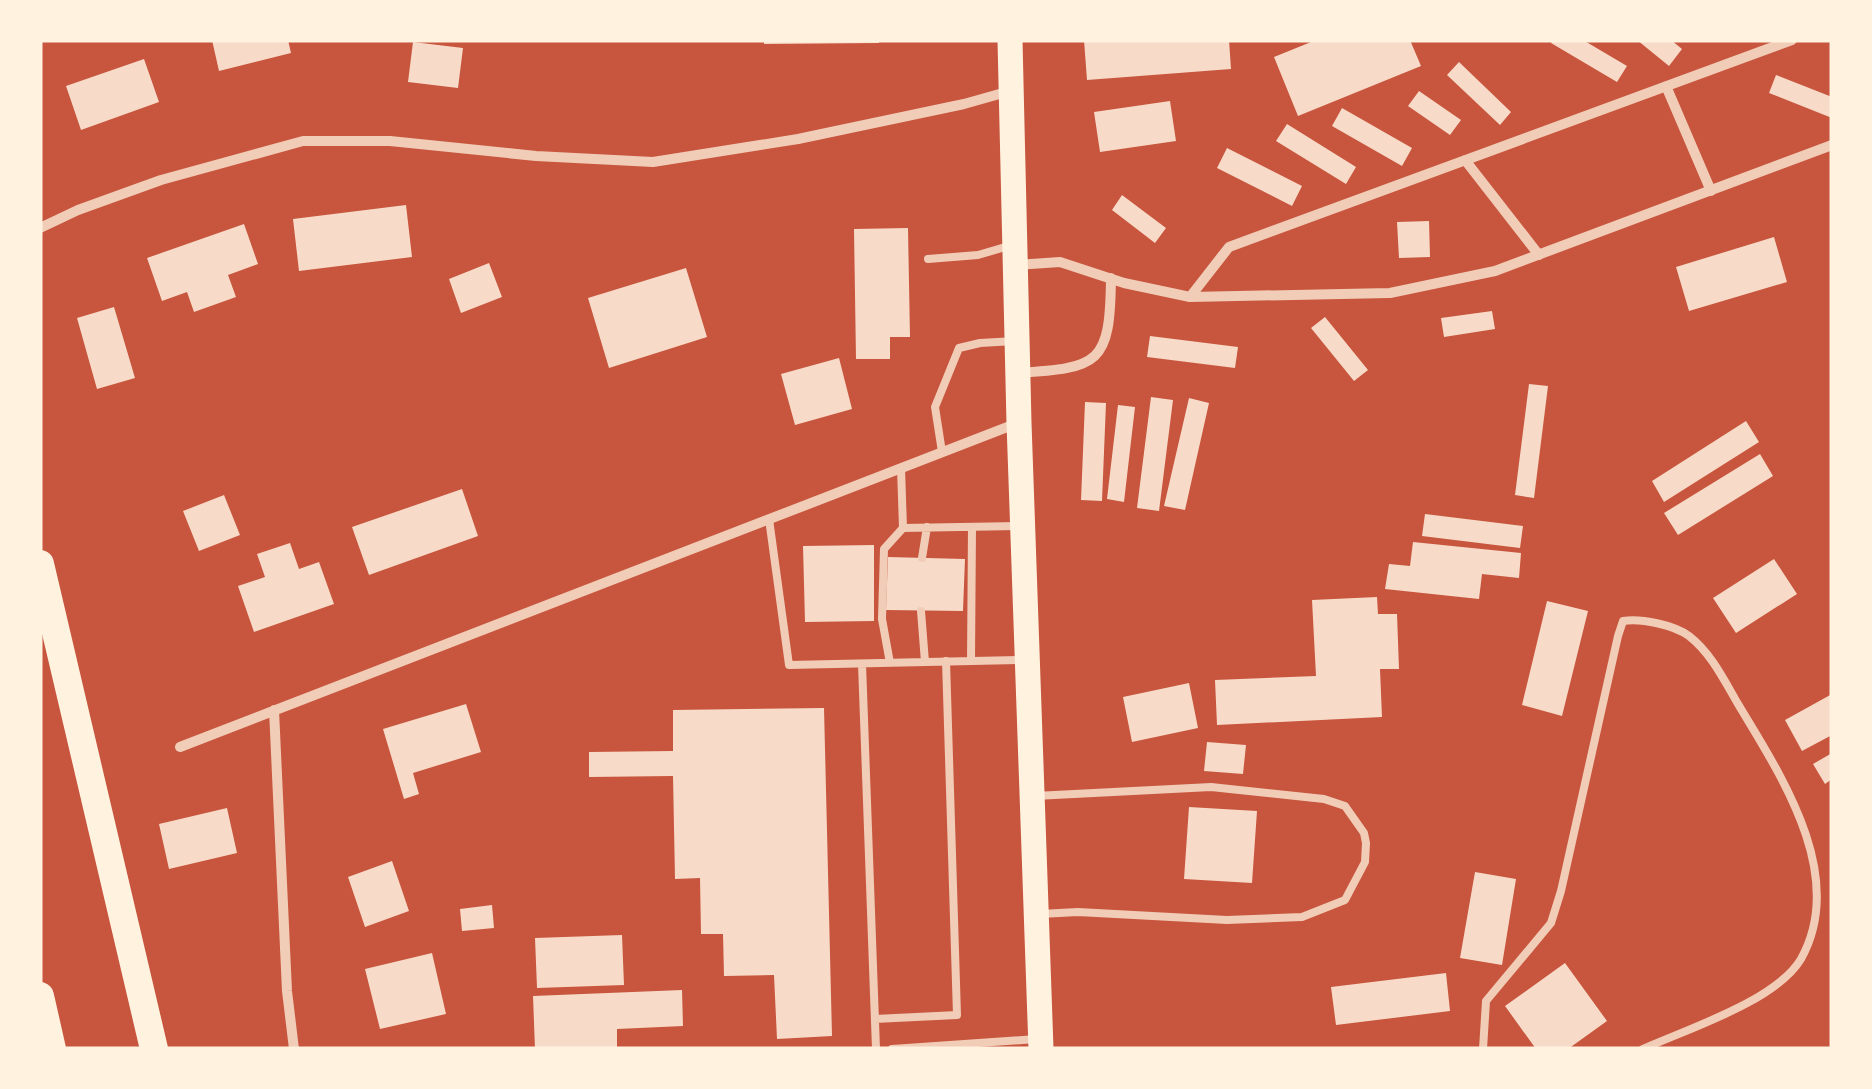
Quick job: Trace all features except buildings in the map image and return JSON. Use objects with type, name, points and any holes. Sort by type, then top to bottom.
[{"type":"highway","points":[[40,564],[154,1049]]},
{"type":"highway","points":[[40,599],[61,656]]},
{"type":"highway","points":[[40,996],[52,1049]]},
{"type":"main road","points":[[1010,40],[1022,526],[1041,1044]]},
{"type":"street","points":[[1190,297],[1230,247],[1792,40]]},
{"type":"street","points":[[1666,86],[1711,190]]},
{"type":"street","points":[[40,228],[161,180],[303,142],[390,141],[536,156],[653,162],[798,139],[964,104],[1010,90]]},
{"type":"street","points":[[1015,255],[1060,262],[1190,297],[1390,293],[1495,271],[1832,145]]},
{"type":"street","points":[[1466,160],[1539,254]]},
{"type":"street","points":[[1018,373],[1082,367],[1098,354],[1110,326],[1111,278]]},
{"type":"street","points":[[180,747],[1019,423]]},
{"type":"street","points":[[274,710],[294,1049]]},
{"type":"lane","points":[[928,260],[1015,255]]},
{"type":"lane","points":[[942,452],[935,407],[959,348],[980,342],[1017,340]]},
{"type":"lane","points":[[890,663],[882,619],[884,549],[903,528],[901,468]]},
{"type":"lane","points":[[769,519],[789,665],[1027,660]]},
{"type":"lane","points":[[903,528],[1022,526]]},
{"type":"lane","points":[[970,661],[972,527]]},
{"type":"lane","points":[[922,558],[927,528]]},
{"type":"lane","points":[[922,610],[924,662]]},
{"type":"lane","points":[[1484,1049],[1486,1002],[1551,923],[1618,636],[1623,621],[1637,619],[1686,633],[1707,653],[1765,748],[1803,826],[1816,884],[1814,923],[1800,959],[1781,982],[1644,1049]]},
{"type":"lane","points":[[875,1018],[957,1015],[946,661]]},
{"type":"lane","points":[[862,664],[876,1049]]},
{"type":"lane","points":[[1032,796],[1211,787],[1324,800],[1344,806],[1364,833],[1366,843],[1365,862],[1345,900],[1302,917],[1228,920],[1096,912],[1036,914]]},
{"type":"lane","points":[[892,1049],[1041,1044]]}]
